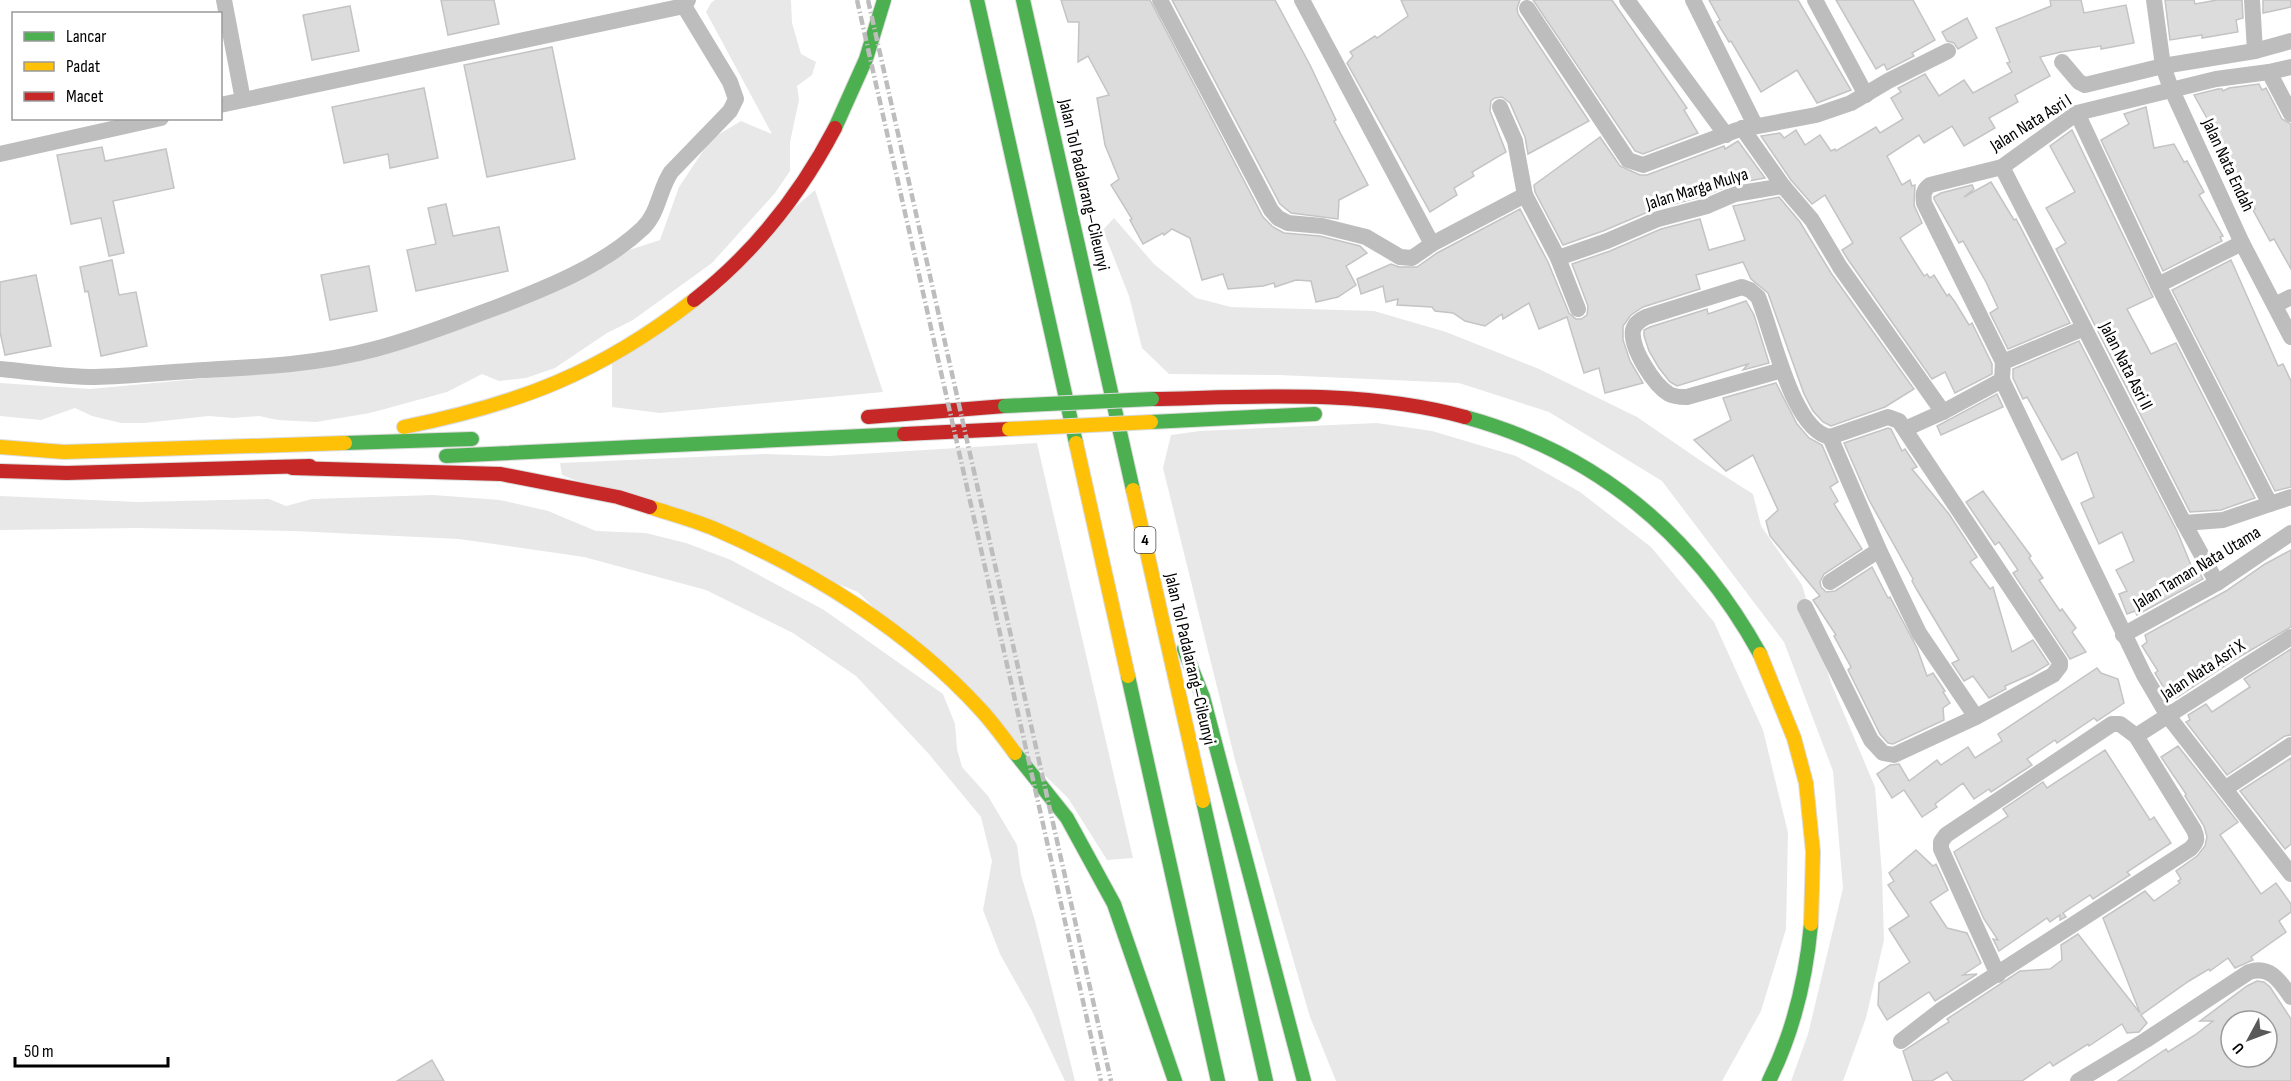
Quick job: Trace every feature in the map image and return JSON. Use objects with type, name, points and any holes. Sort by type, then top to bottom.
[{"type":"highway","points":[[314,444],[453,418],[509,402],[557,384],[611,357],[686,307],[738,260],[774,223],[802,183],[849,102],[877,30],[884,0]]},
{"type":"highway","points":[[977,0],[1218,1081]]},
{"type":"highway","name":"Jalan Tol Padalarang–Cileunyi","points":[[1023,0],[1266,1081]]},
{"type":"highway","points":[[854,418],[1005,406],[1152,399],[1275,396],[1378,399],[1451,413],[1522,436],[1617,486],[1686,545],[1725,596],[1760,653],[1793,732],[1805,781],[1811,823],[1814,875],[1808,957],[1795,1018],[1775,1070],[1768,1081]]},
{"type":"highway","points":[[291,468],[424,458],[1324,414]]},
{"type":"highway","points":[[1382,415],[1414,420]]},
{"type":"highway","points":[[1434,424],[1465,432]]},
{"type":"highway","points":[[608,434],[679,431]]},
{"type":"highway","points":[[0,447],[64,452],[490,438]]},
{"type":"highway","points":[[1505,445],[1535,454],[1581,478],[1616,501],[1661,541],[1709,594],[1745,653],[1774,717],[1789,766],[1796,806],[1800,848],[1800,902],[1791,977],[1784,999]]},
{"type":"highway","points":[[0,471],[67,473],[291,468],[501,474],[618,497],[713,528],[778,559],[839,594],[901,637],[942,672],[981,710],[1067,819],[1114,904],[1175,1081]]},
{"type":"highway","points":[[1151,567],[1203,697],[1288,1028],[1304,1081]]},
{"type":"highway","points":[[1767,1052],[1774,1032]]},
{"type":"street","points":[[224,0],[243,100]]},
{"type":"street","points":[[1160,0],[1271,210],[1278,218],[1288,223],[1322,226],[1366,237],[1400,257],[1412,258],[1432,244],[1524,195]]},
{"type":"street","points":[[1302,0],[1432,244]]},
{"type":"street","points":[[1627,0],[1741,129]]},
{"type":"street","points":[[1693,0],[1741,129]]},
{"type":"street","points":[[1815,0],[1866,95]]},
{"type":"street","name":"Jalan Nata Endah","points":[[2154,0],[2168,79],[2242,243],[2291,337]]},
{"type":"street","points":[[2252,0],[2255,51]]},
{"type":"street","points":[[0,369],[94,377],[243,368],[309,361],[373,350],[430,333],[515,300],[586,267],[642,229],[653,217],[671,172],[730,111],[736,99],[730,82],[686,3],[222,105]]},
{"type":"street","points":[[1527,8],[1628,160],[1643,165],[1741,129],[1816,115],[1851,103],[1888,81],[1948,51]]},
{"type":"street","points":[[2168,79],[2291,41]]},
{"type":"street","points":[[2062,62],[2079,82],[2085,85],[2168,79],[2216,79],[2291,67]]},
{"type":"street","points":[[2269,72],[2291,114]]},
{"type":"street","name":"Jalan Nata Asri I","points":[[2003,362],[1924,203],[1925,188],[2002,167],[2077,114],[2168,79]]},
{"type":"street","points":[[1500,107],[1515,141],[1524,195],[1558,258],[1578,309]]},
{"type":"street","points":[[2077,114],[2158,285],[2270,504]]},
{"type":"street","points":[[0,154],[151,120]]},
{"type":"street","name":"Jalan Marga Mulya","points":[[1558,258],[1618,237],[1658,219],[1707,206],[1735,194],[1783,186],[1741,129]]},
{"type":"street","name":"Jalan Nata Asri II","points":[[2002,167],[2217,583]]},
{"type":"street","points":[[1783,186],[1812,220],[1840,267],[1943,412]]},
{"type":"street","points":[[2158,285],[2242,243]]},
{"type":"street","points":[[1782,370],[1687,397],[1671,395],[1650,375],[1636,349],[1633,330],[1636,323],[1646,317],[1742,287],[1750,290],[1758,297],[1782,370],[1794,397],[1815,431],[1822,436],[1830,437],[1888,417],[1899,421],[2060,662],[2059,669],[2053,675],[1976,717],[1894,755],[1883,753],[1871,740],[1805,608]]},
{"type":"street","points":[[2275,305],[2291,297]]},
{"type":"street","points":[[2084,328],[2003,362],[2002,380],[2123,635],[2168,716],[2291,874]]},
{"type":"street","points":[[1905,429],[1943,412],[2002,380]]},
{"type":"street","points":[[1830,437],[1879,550],[1919,633],[1976,717]]},
{"type":"street","points":[[2184,523],[2223,520],[2291,496]]},
{"type":"street","name":"Jalan Taman Nata Utama","points":[[2123,635],[2217,583],[2291,533]]},
{"type":"street","points":[[1830,582],[1879,550]]},
{"type":"street","name":"Jalan Nata Asri X","points":[[2136,736],[2291,637]]},
{"type":"street","points":[[1901,1041],[1941,1010],[1998,975],[2196,844],[2197,838],[2194,830],[2136,736],[2120,724],[2112,724],[1946,835],[1941,842],[1941,849],[1998,975]]},
{"type":"street","points":[[2226,788],[2291,745]]},
{"type":"street","points":[[2078,1081],[2146,1040],[2249,972],[2258,969],[2273,975],[2291,997]]},
{"type":"shaded area","points":[[715,0],[791,0],[792,23],[801,54],[816,62],[812,75],[797,86],[799,100],[790,142],[790,171],[775,193],[712,263],[633,320],[607,333],[555,368],[526,378],[499,381],[482,374],[447,392],[370,413],[316,422],[278,420],[259,416],[233,418],[209,416],[144,423],[121,423],[92,416],[75,408],[41,420],[0,416],[0,383],[90,389],[326,367],[510,310],[606,266],[626,251],[660,240],[679,187],[711,139],[741,121],[772,134],[706,12]]},
{"type":"shaded area","points":[[815,190],[883,392],[660,413],[612,407],[612,364]]},
{"type":"shaded area","points":[[1114,218],[1154,264],[1196,298],[1231,307],[1374,311],[1446,332],[1539,369],[1637,417],[1753,494],[1761,526],[1802,585],[1831,683],[1875,787],[1882,874],[1884,940],[1866,1018],[1843,1081],[1791,1081],[1808,1034],[1843,888],[1833,771],[1784,642],[1662,481],[1549,412],[1459,383],[1279,375],[1169,374],[1142,348],[1129,296],[1103,230]]},
{"type":"shaded area","points":[[1377,423],[1432,431],[1516,456],[1580,492],[1651,547],[1714,622],[1763,730],[1788,833],[1786,929],[1761,1011],[1722,1081],[1336,1081],[1310,1017],[1235,760],[1163,468],[1171,435],[1200,431]]},
{"type":"shaded area","points":[[1037,443],[1133,858],[1107,860],[1068,798],[858,592],[562,475],[560,463],[764,454],[828,456]]},
{"type":"shaded area","points":[[433,495],[500,500],[548,511],[596,531],[646,533],[686,543],[731,560],[824,610],[943,694],[955,724],[957,749],[962,767],[988,796],[1017,845],[1021,875],[1035,921],[1075,1081],[1065,1081],[1033,1013],[1000,954],[983,910],[992,861],[981,817],[928,753],[856,676],[793,633],[706,590],[584,557],[459,539],[294,531],[137,528],[0,530],[0,496],[138,502],[269,499],[286,506],[312,499]]},
{"type":"building","points":[[441,0],[494,0],[499,24],[448,35]]},
{"type":"building","points":[[1061,0],[1150,0],[1263,217],[1273,227],[1284,233],[1320,236],[1360,246],[1367,253],[1346,266],[1356,285],[1338,297],[1316,302],[1311,281],[1296,280],[1275,287],[1274,283],[1228,289],[1223,274],[1202,280],[1190,238],[1172,229],[1143,244],[1130,220],[1132,219],[1111,185],[1119,179],[1105,145],[1097,98],[1109,95],[1088,56],[1078,62],[1079,22],[1068,22]]},
{"type":"building","points":[[1172,0],[1275,0],[1310,65],[1336,120],[1334,121],[1368,185],[1339,200],[1338,219],[1291,213],[1280,204]]},
{"type":"building","points":[[1401,0],[1520,0],[1517,8],[1518,14],[1589,121],[1528,154],[1525,137],[1510,103],[1502,97],[1495,98],[1491,101],[1490,111],[1506,152],[1472,172],[1474,176],[1454,188],[1457,195],[1430,212],[1347,63],[1353,56],[1350,52],[1375,36],[1377,38],[1408,16]]},
{"type":"building","points":[[1533,0],[1612,0],[1687,108],[1684,110],[1698,133],[1643,154],[1635,151]]},
{"type":"building","points":[[1709,0],[1798,0],[1851,90],[1817,103],[1797,70],[1761,92],[1717,22],[1720,20]]},
{"type":"building","points":[[1836,0],[1913,0],[1935,40],[1912,53],[1914,56],[1887,70],[1884,64],[1876,69]]},
{"type":"building","points":[[2050,0],[2081,0],[2084,13],[2126,5],[2134,43],[2101,49],[2101,46],[2040,57],[2050,76],[2015,95],[2018,102],[1989,118],[1995,128],[1964,146],[1952,126],[1924,143],[1919,135],[1887,156],[1902,185],[1910,180],[1912,186],[1915,185],[1914,205],[1922,223],[1900,238],[1924,276],[1927,274],[1930,278],[1934,275],[1969,325],[1972,323],[1992,364],[1992,374],[1955,393],[1945,372],[1932,379],[1849,261],[1842,250],[1853,243],[1825,195],[1812,204],[1791,180],[1761,136],[1780,133],[1784,138],[1796,130],[1805,145],[1820,135],[1831,151],[1835,149],[1836,151],[1876,127],[1880,133],[1903,119],[1891,98],[1901,92],[1898,88],[1925,74],[1939,96],[1964,80],[1973,93],[2012,72],[1996,28],[2051,6]]},
{"type":"building","points":[[2165,0],[2194,0],[2195,4],[2217,0],[2242,0],[2243,18],[2236,20],[2238,32],[2170,40]]},
{"type":"building","points":[[2263,0],[2291,0],[2291,7],[2263,13]]},
{"type":"building","points":[[350,6],[359,51],[312,60],[303,15]]},
{"type":"building","points":[[1967,18],[1977,38],[1958,49],[1954,43],[1947,41],[1942,32]]},
{"type":"building","points":[[552,47],[575,159],[487,177],[464,65]]},
{"type":"building","points":[[2259,84],[2262,90],[2266,88],[2282,119],[2291,124],[2291,269],[2274,239],[2270,241],[2235,173],[2237,172],[2194,95],[2218,89],[2223,91]]},
{"type":"building","points":[[424,88],[438,158],[390,168],[388,154],[344,163],[332,107]]},
{"type":"building","points":[[2146,107],[2154,148],[2174,144],[2184,162],[2187,161],[2204,192],[2199,195],[2223,236],[2220,237],[2222,241],[2163,271],[2101,140],[2129,124],[2124,114]]},
{"type":"building","points":[[2072,130],[2153,297],[2127,309],[2151,354],[2176,343],[2255,498],[2221,510],[2190,512],[2056,249],[2066,243],[2046,208],[2075,192],[2050,146]]},
{"type":"building","points":[[1600,137],[1620,166],[1640,175],[1647,175],[1724,146],[1725,149],[1738,141],[1765,178],[1733,184],[1704,196],[1655,209],[1563,245],[1535,192],[1534,185]]},
{"type":"building","points":[[102,147],[105,161],[166,149],[174,188],[113,201],[124,253],[109,256],[101,218],[71,224],[57,155]]},
{"type":"building","points":[[1991,182],[2014,220],[2016,219],[2070,323],[2008,349],[1990,313],[1998,308],[1986,282],[1963,241],[1959,243],[1934,199],[1941,193],[1972,185],[1974,189],[1964,197]]},
{"type":"building","points":[[1779,197],[1800,222],[1831,273],[1914,389],[1885,407],[1831,426],[1823,422],[1813,411],[1804,394],[1768,293],[1751,279],[1743,262],[1696,275],[1700,289],[1643,307],[1631,315],[1623,326],[1623,340],[1630,361],[1643,383],[1605,393],[1599,368],[1584,373],[1567,317],[1539,329],[1529,303],[1503,319],[1502,314],[1485,326],[1465,321],[1453,313],[1435,311],[1432,307],[1397,305],[1398,299],[1386,302],[1383,286],[1361,294],[1357,279],[1391,264],[1399,267],[1417,267],[1437,253],[1520,209],[1548,262],[1569,313],[1576,319],[1581,319],[1587,315],[1588,306],[1572,264],[1610,251],[1661,229],[1700,219],[1709,250],[1745,240],[1733,206]]},
{"type":"building","points":[[446,204],[453,236],[499,227],[508,271],[416,291],[407,250],[436,244],[428,208]]},
{"type":"building","points":[[112,260],[119,295],[136,292],[147,346],[101,356],[88,291],[85,292],[80,267]]},
{"type":"building","points":[[2231,260],[2278,366],[2283,364],[2291,381],[2291,487],[2275,491],[2172,290]]},
{"type":"building","points":[[369,266],[377,311],[330,320],[321,275]]},
{"type":"building","points":[[36,275],[51,346],[5,355],[0,332],[0,282]]},
{"type":"building","points":[[1746,301],[1754,315],[1769,363],[1743,370],[1748,364],[1677,386],[1670,382],[1649,351],[1644,330],[1707,309],[1708,314]]},
{"type":"building","points":[[2079,341],[2177,531],[2193,570],[2197,568],[2203,579],[2137,615],[2135,611],[2127,614],[2119,594],[2127,591],[2116,570],[2134,561],[2122,532],[2099,544],[2081,503],[2094,497],[2077,452],[2062,460],[2027,397],[2023,399],[2013,378],[2013,369]]},
{"type":"building","points":[[1776,383],[1797,424],[1809,438],[1822,445],[1838,482],[1830,487],[1838,501],[1834,504],[1862,549],[1824,574],[1820,582],[1821,587],[1826,592],[1835,591],[1872,567],[1917,648],[1927,676],[1933,673],[1950,703],[1943,708],[1944,720],[1893,744],[1888,743],[1880,734],[1848,670],[1851,667],[1834,636],[1836,635],[1813,600],[1820,596],[1770,536],[1766,521],[1778,510],[1753,455],[1726,471],[1694,440],[1731,420],[1723,398]]},
{"type":"building","points":[[1997,394],[2003,407],[1941,435],[1937,426]]},
{"type":"building","points":[[1888,428],[1891,429],[1902,451],[1905,449],[1917,467],[1912,469],[1949,514],[1977,557],[1970,562],[1990,589],[1993,587],[2012,652],[2033,640],[2049,664],[2005,686],[2006,689],[1989,698],[1973,676],[1964,681],[1952,663],[1959,660],[1917,590],[1869,500],[1844,443]]},
{"type":"building","points":[[1983,491],[2031,556],[2029,558],[2043,578],[2039,580],[2060,611],[2062,609],[2076,628],[2072,632],[2086,652],[2070,659],[2013,573],[2018,570],[1999,542],[1995,545],[1966,502]]},
{"type":"building","points":[[2291,550],[2291,627],[2232,661],[2176,698],[2169,687],[2165,690],[2155,673],[2158,671],[2142,646],[2147,642],[2145,635],[2226,591],[2265,564]]},
{"type":"building","points":[[2291,649],[2291,735],[2285,736],[2227,775],[2186,722],[2190,720],[2188,715],[2206,704],[2212,712],[2250,687],[2244,679]]},
{"type":"building","points":[[2097,668],[2101,673],[2118,679],[2124,703],[2097,721],[2094,718],[2057,743],[2055,740],[2027,759],[2032,765],[1991,792],[1989,789],[1974,799],[1963,783],[1935,804],[1937,807],[1922,817],[1904,790],[1892,798],[1877,774],[1890,765],[1899,764],[1909,781],[1937,760],[1941,765],[1968,747],[1975,758],[2002,741],[1998,734]]},
{"type":"building","points":[[2178,746],[2238,822],[2220,835],[2261,894],[2276,883],[2291,904],[2291,912],[2279,921],[2286,932],[2251,957],[2253,960],[2235,968],[2228,958],[2210,971],[2209,969],[2189,981],[2141,1015],[2147,1023],[2139,1032],[2127,1033],[2122,1024],[2089,1046],[2088,1044],[2053,1066],[2050,1062],[2022,1081],[1953,1081],[1947,1072],[1932,1081],[1913,1081],[1903,1051],[1949,1022],[1947,1019],[2020,971],[2050,969],[2062,960],[2061,945],[2078,934],[2140,1013],[2103,918],[2145,891],[2154,901],[2180,883],[2178,881],[2181,879],[2176,871],[2197,856],[2205,846],[2207,837],[2204,826],[2161,757]]},
{"type":"building","points":[[2105,750],[2150,820],[2154,817],[2171,843],[2127,872],[2130,875],[2093,899],[2090,895],[2063,913],[2066,917],[2060,920],[2060,915],[2050,922],[2047,918],[1999,951],[1993,939],[1998,940],[1984,919],[1954,852],[2008,816],[2003,809],[2043,782],[2047,788]]},
{"type":"building","points":[[2291,758],[2291,844],[2285,849],[2240,791]]},
{"type":"building","points":[[1916,850],[1933,866],[1936,864],[1948,890],[1930,902],[1947,928],[1967,933],[1981,963],[1963,975],[1977,974],[1935,1001],[1929,992],[1887,1020],[1878,1005],[1879,983],[1910,962],[1889,929],[1909,916],[1888,885],[1894,881],[1889,873]]},
{"type":"building","points":[[2257,981],[2264,982],[2270,987],[2291,1019],[2291,1081],[2118,1081],[2166,1049],[2168,1052],[2195,1035],[2213,1021],[2200,1021],[2247,986]]},
{"type":"building","points":[[432,1060],[444,1081],[397,1081]]},
{"type":"railway","points":[[857,0],[1101,1081]]},
{"type":"railway","points":[[868,0],[1111,1081]]},
{"type":"traffic: fast","points":[[835,128],[866,59],[884,0]]},
{"type":"traffic: fast","points":[[977,0],[1076,443]]},
{"type":"traffic: fast","points":[[1023,0],[1133,490]]},
{"type":"traffic: fast","points":[[1005,406],[1152,399]]},
{"type":"traffic: fast","points":[[1151,422],[1315,414]]},
{"type":"traffic: fast","points":[[1465,417],[1513,433],[1558,452],[1599,476],[1637,504],[1672,536],[1705,572],[1734,611],[1760,654]]},
{"type":"traffic: fast","points":[[446,456],[904,434]]},
{"type":"traffic: fast","points":[[345,443],[472,439]]},
{"type":"traffic: fast","points":[[1184,649],[1203,697],[1304,1081]]},
{"type":"traffic: fast","points":[[1128,676],[1218,1081]]},
{"type":"traffic: fast","points":[[1015,753],[1067,818],[1114,904],[1175,1081]]},
{"type":"traffic: fast","points":[[1203,801],[1266,1081]]},
{"type":"traffic: fast","points":[[1769,1081],[1798,1004],[1811,924]]},
{"type":"traffic: slow","points":[[404,427],[485,408],[557,382],[625,347],[694,300]]},
{"type":"traffic: slow","points":[[1009,429],[1151,422]]},
{"type":"traffic: slow","points":[[0,447],[64,452],[345,443]]},
{"type":"traffic: slow","points":[[1076,443],[1128,676]]},
{"type":"traffic: slow","points":[[1133,490],[1203,801]]},
{"type":"traffic: slow","points":[[650,507],[707,526],[751,546],[823,584],[857,606],[891,629],[953,681],[985,715],[1015,753]]},
{"type":"traffic: slow","points":[[1760,654],[1794,738],[1806,783],[1813,852],[1811,924]]},
{"type":"traffic: jam","points":[[694,300],[736,263],[774,222],[807,177],[835,128]]},
{"type":"traffic: jam","points":[[1152,399],[1270,396],[1349,398],[1427,408],[1465,417]]},
{"type":"traffic: jam","points":[[868,417],[1005,406]]},
{"type":"traffic: jam","points":[[904,434],[1009,429]]},
{"type":"traffic: jam","points":[[0,471],[67,473],[310,466]]},
{"type":"traffic: jam","points":[[292,468],[501,474],[618,497],[650,507]]}]
